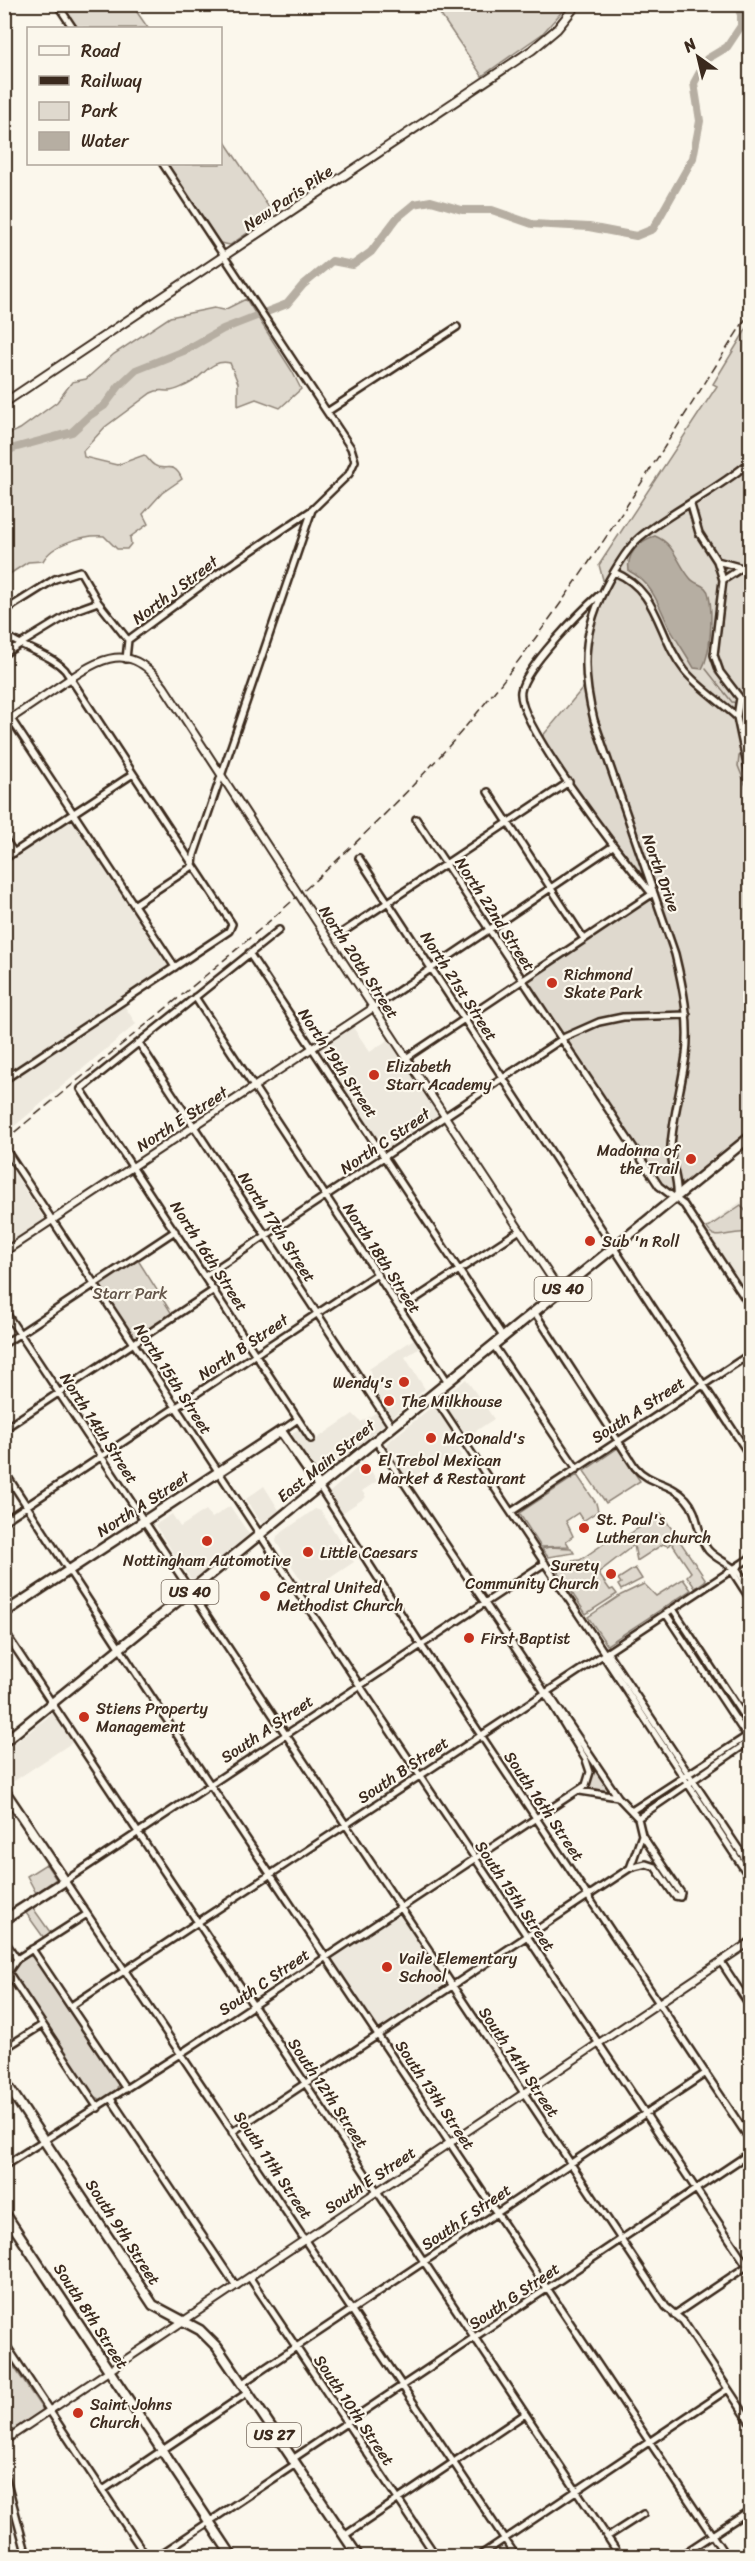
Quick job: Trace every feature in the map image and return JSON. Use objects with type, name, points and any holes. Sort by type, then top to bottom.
[{"type":"main road","name":"New Paris Pike","points":[[4,403],[532,50],[557,29],[577,4]]},
{"type":"main road","name":"East Main Street","points":[[4,1742],[750,1137]]},
{"type":"main road","name":"North A Street","points":[[4,1614],[281,1431]]},
{"type":"main road","points":[[281,1431],[319,1486]]},
{"type":"main road","name":"South 11th Street","points":[[4,1790],[65,1881]]},
{"type":"main road","name":"South A Street","points":[[4,1920],[65,1881]]},
{"type":"main road","name":"South 9th Street","points":[[4,2080],[153,2306],[200,2330],[212,2341],[358,2556]]},
{"type":"main road","name":"South 8th Street","points":[[4,2212],[232,2556]]},
{"type":"street","points":[[57,4],[72,27]]},
{"type":"street","points":[[164,165],[327,412],[457,327]]},
{"type":"street","name":"North J Street","points":[[126,658],[128,640],[217,574],[312,510],[349,474],[355,459],[327,412]]},
{"type":"street","name":"North Drive","points":[[677,1198],[678,1187],[674,1175],[671,1148],[686,1057],[687,1016],[675,954],[652,894],[591,706],[587,662],[588,629],[596,603],[614,572],[638,539],[691,505],[750,462]]},
{"type":"street","points":[[691,505],[699,533],[717,561],[723,580],[714,655],[720,672],[740,703],[737,717],[750,779]]},
{"type":"street","points":[[194,866],[194,855],[312,510]]},
{"type":"street","points":[[717,561],[728,562],[740,569],[750,570]]},
{"type":"street","points":[[723,580],[740,569]]},
{"type":"street","points":[[4,611],[55,579],[80,571],[98,602],[128,640]]},
{"type":"street","points":[[614,572],[630,580],[647,596],[685,670],[737,717]]},
{"type":"street","name":"North Drive","points":[[569,782],[532,725],[521,693],[530,674],[559,636],[605,587]]},
{"type":"street","points":[[4,654],[76,610],[98,602]]},
{"type":"street","points":[[4,634],[20,645],[53,660],[63,668],[232,924],[229,931],[4,1080]]},
{"type":"street","points":[[126,658],[100,660],[8,721],[74,813],[174,967]]},
{"type":"street","name":"North 20th Street","points":[[126,658],[146,667],[156,676],[560,1291]]},
{"type":"street","points":[[4,859],[133,774]]},
{"type":"street","points":[[343,932],[569,782],[613,846],[652,894],[406,1058]]},
{"type":"street","points":[[488,792],[584,939]]},
{"type":"street","name":"North 22nd Street","points":[[416,819],[659,1186],[677,1198]]},
{"type":"street","points":[[4,838],[14,853]]},
{"type":"street","points":[[373,1008],[613,846]]},
{"type":"street","name":"North 21st Street","points":[[359,858],[750,1456]]},
{"type":"street","points":[[135,904],[194,866]]},
{"type":"street","points":[[139,1043],[279,930]]},
{"type":"street","name":"North 19th Street","points":[[249,952],[504,1338]]},
{"type":"street","name":"North 18th Street","points":[[195,997],[448,1382]]},
{"type":"street","name":"North E Street","points":[[4,1252],[373,1008]]},
{"type":"street","name":"North C Street","points":[[205,1276],[561,1040],[599,1022],[623,1017],[687,1016]]},
{"type":"street","name":"North 16th Street","points":[[139,1043],[81,1089],[311,1439]]},
{"type":"street","name":"North 17th Street","points":[[139,1043],[392,1426]]},
{"type":"street","name":"North 15th Street","points":[[4,1147],[260,1535]]},
{"type":"street","points":[[677,1198],[750,1306]]},
{"type":"street","points":[[400,1309],[520,1230]]},
{"type":"street","points":[[4,1344],[175,1231]]},
{"type":"street","name":"North B Street","points":[[4,1521],[377,1274]]},
{"type":"street","points":[[4,1429],[214,1290]]},
{"type":"street","name":"North 14th Street","points":[[4,1310],[190,1592]]},
{"type":"street","points":[[535,1313],[642,1474],[685,1498],[697,1516],[706,1547],[734,1569],[750,1589]]},
{"type":"street","points":[[494,1346],[577,1468]]},
{"type":"street","name":"South A Street","points":[[511,1512],[750,1354]]},
{"type":"street","points":[[433,1395],[688,1778],[750,1866]]},
{"type":"street","name":"North A Street","points":[[281,1431],[298,1419]]},
{"type":"street","points":[[376,1441],[545,1693],[586,1760],[590,1779],[580,1791]]},
{"type":"street","name":"South 13th Street","points":[[4,1471],[726,2556]]},
{"type":"street","name":"South 16th Street","points":[[319,1486],[480,1735],[536,1819],[591,1895],[750,2140]]},
{"type":"street","name":"South 15th Street","points":[[260,1535],[749,2268]]},
{"type":"street","name":"South B Street","points":[[71,2006],[750,1558]]},
{"type":"street","name":"South A Street","points":[[65,1881],[545,1563]]},
{"type":"street","points":[[734,1569],[750,1599]]},
{"type":"street","name":"South 14th Street","points":[[190,1592],[621,2239],[674,2315],[683,2321],[750,2422]]},
{"type":"street","points":[[673,1610],[750,1726]]},
{"type":"street","points":[[633,1810],[750,1738],[666,1614]]},
{"type":"street","name":"South 12th Street","points":[[4,1631],[621,2556]]},
{"type":"street","points":[[232,2132],[630,1868],[646,1864],[655,1867],[675,1896],[680,1897],[681,1893],[642,1835],[638,1818],[633,1810],[618,1797],[545,1693]]},
{"type":"street","points":[[638,1818],[688,1778]]},
{"type":"street","points":[[688,1778],[750,1878]]},
{"type":"street","points":[[580,1791],[618,1797]]},
{"type":"street","name":"South C Street","points":[[4,2166],[98,2108],[580,1791]]},
{"type":"street","points":[[630,1868],[642,1835]]},
{"type":"street","name":"South 11th Street","points":[[65,1881],[516,2556]]},
{"type":"street","points":[[87,1914],[17,1959],[8,1972],[98,2108]]},
{"type":"street","points":[[4,1940],[17,1959]]},
{"type":"street","name":"South E Street","points":[[4,2441],[750,1942]]},
{"type":"street","points":[[32,1949],[126,2089]]},
{"type":"street","points":[[721,1962],[750,2006]]},
{"type":"street","points":[[4,2049],[42,2025]]},
{"type":"street","name":"South F Street","points":[[241,2384],[706,2073]]},
{"type":"street","points":[[111,2099],[236,2286]]},
{"type":"street","name":"South G Street","points":[[158,2556],[347,2424],[750,2153]]},
{"type":"street","points":[[674,2315],[749,2268]]},
{"type":"street","name":"South 10th Street","points":[[249,2278],[436,2556]]},
{"type":"street","points":[[4,2342],[146,2556]]},
{"type":"street","points":[[479,2556],[729,2389]]},
{"type":"street","points":[[103,2490],[247,2394]]},
{"type":"street","points":[[344,2536],[525,2414]]},
{"type":"street","points":[[4,2471],[27,2556]]},
{"type":"street","points":[[680,2556],[750,2510]]},
{"type":"street","points":[[607,2537],[643,2514]]},
{"type":"shaded area","points":[[73,820],[169,966],[5,1074],[5,864]]},
{"type":"shaded area","points":[[122,1002],[136,1024],[5,1134],[5,1081]]},
{"type":"shaded area","name":"Elizabeth Starr Academy","points":[[350,1023],[370,1052],[392,1037],[445,1117],[384,1157],[313,1049]]},
{"type":"shaded area","points":[[4,1158],[45,1220],[5,1246],[4,1246]]},
{"type":"shaded area","points":[[750,1195],[750,1306],[701,1230]]},
{"type":"shaded area","points":[[414,1339],[420,1348],[405,1357],[425,1389],[339,1462],[322,1472],[312,1469],[289,1435],[305,1425],[315,1440],[353,1414],[361,1422],[385,1407],[366,1377],[371,1373],[369,1369]]},
{"type":"shaded area","points":[[466,1379],[494,1419],[459,1442],[462,1447],[458,1450],[462,1455],[442,1468],[437,1462],[408,1480],[386,1447],[387,1443]]},
{"type":"shaded area","points":[[365,1461],[377,1481],[362,1491],[366,1497],[342,1513],[329,1493]]},
{"type":"shaded area","points":[[264,1486],[279,1510],[262,1524],[246,1499]]},
{"type":"shaded area","points":[[230,1506],[249,1534],[192,1581],[155,1525],[172,1514],[180,1527],[206,1510],[212,1518]]},
{"type":"shaded area","points":[[315,1509],[321,1511],[354,1562],[309,1592],[276,1542],[277,1536]]},
{"type":"shaded area","points":[[53,1713],[73,1742],[8,1785],[5,1779],[5,1751]]},
{"type":"shaded area","name":"Vaile Elementary School","points":[[401,1908],[452,1986],[379,2034],[327,1957]]},
{"type":"green space","points":[[61,5],[132,5],[147,27],[76,27]]},
{"type":"green space","points":[[434,5],[568,5],[542,34],[482,76]]},
{"type":"green space","points":[[222,137],[274,215],[230,245],[220,243],[168,165],[222,165]]},
{"type":"green space","points":[[246,299],[301,389],[280,408],[256,399],[238,406],[238,383],[230,363],[224,362],[213,365],[181,388],[151,393],[105,427],[83,451],[84,457],[117,465],[144,455],[158,467],[172,468],[179,473],[182,479],[162,493],[143,514],[148,524],[130,537],[131,544],[127,549],[117,549],[104,536],[70,541],[47,555],[43,561],[28,562],[5,577],[5,436],[20,429],[57,402],[72,382],[86,379],[114,354],[170,317],[214,308],[224,310]]},
{"type":"green space","points":[[750,323],[750,1137],[677,1198],[665,1191],[522,981],[652,894],[613,846],[540,739],[588,682],[588,629],[605,587],[599,565],[717,386],[713,384]]},
{"type":"green space","points":[[741,1205],[750,1217],[746,1233],[719,1236],[711,1233],[707,1228]]},
{"type":"green space","name":"Starr Park","points":[[136,1257],[174,1317],[134,1344],[95,1284]]},
{"type":"green space","points":[[618,1448],[640,1481],[606,1503],[584,1471]]},
{"type":"green space","points":[[577,1475],[596,1503],[598,1511],[583,1521],[578,1513],[566,1521],[573,1536],[566,1541],[569,1546],[541,1547],[519,1513]]},
{"type":"green space","points":[[661,1513],[706,1580],[695,1588],[687,1576],[691,1572],[671,1542],[668,1546],[663,1544],[637,1561],[634,1545],[598,1573],[610,1590],[613,1589],[617,1594],[586,1614],[552,1563],[580,1560],[618,1534],[622,1539]]},
{"type":"green space","points":[[571,1548],[574,1553],[548,1557],[542,1549]]},
{"type":"green space","points":[[635,1568],[642,1579],[621,1590],[618,1585],[621,1583],[618,1579]]},
{"type":"green space","points":[[683,1579],[691,1590],[607,1645],[588,1617],[621,1595],[644,1584],[656,1596]]},
{"type":"green space","points":[[590,1760],[610,1791],[589,1788],[592,1772]]},
{"type":"green space","points":[[46,1864],[56,1879],[36,1893],[27,1876]]},
{"type":"green space","points":[[33,1908],[50,1932],[44,1938],[26,1913]]},
{"type":"green space","points":[[29,1956],[34,1957],[118,2083],[117,2089],[101,2100],[93,2095],[11,1974],[12,1968]]},
{"type":"green space","points":[[8,2358],[43,2410],[5,2435],[4,2360]]},
{"type":"water","points":[[655,536],[667,544],[690,578],[708,592],[711,613],[710,633],[702,669],[694,668],[644,581],[629,571],[630,559],[635,549],[644,541]]},
{"type":"waterway","points":[[4,453],[14,448],[72,432],[104,406],[119,386],[136,370],[186,350],[223,329],[287,304],[303,285],[332,261],[353,265],[371,252],[397,218],[414,204],[431,201],[462,210],[492,210],[532,224],[589,227],[636,236],[653,229],[693,158],[700,121],[694,83],[707,59],[727,47],[741,26],[741,15],[737,4]]},
{"type":"waterway","points":[[706,669],[732,702],[737,703]]},
{"type":"waterway","points":[[742,703],[750,713]]},
{"type":"waterway","points":[[743,755],[739,756],[738,766],[750,796]]},
{"type":"railway","points":[[4,1141],[285,908],[339,859],[440,756],[526,651],[566,596],[750,312]]},
{"type":"place","name":"Richmond Skate Park","points":[[552,983]]},
{"type":"place","name":"Elizabeth Starr Academy","points":[[374,1075]]},
{"type":"place","name":"Madonna of the Trail","points":[[691,1159]]},
{"type":"place","name":"Sub 'n Roll","points":[[590,1241]]},
{"type":"place","name":"Wendy's","points":[[404,1382]]},
{"type":"place","name":"The Milkhouse","points":[[389,1401]]},
{"type":"place","name":"McDonald's","points":[[431,1438]]},
{"type":"place","name":"El Trebol Mexican Market & Restaurant","points":[[366,1469]]},
{"type":"place","name":"St. Paul's Lutheran church","points":[[584,1528]]},
{"type":"place","name":"Nottingham Automotive","points":[[207,1541]]},
{"type":"place","name":"Little Caesars","points":[[308,1552]]},
{"type":"place","name":"Surety Community Church","points":[[611,1574]]},
{"type":"place","name":"Central United Methodist Church","points":[[265,1596]]},
{"type":"place","name":"First Baptist","points":[[469,1638]]},
{"type":"place","name":"Stiens Property Management","points":[[84,1717]]},
{"type":"place","name":"Vaile Elementary School","points":[[387,1967]]},
{"type":"place","name":"Saint Johns Church","points":[[78,2413]]}]
